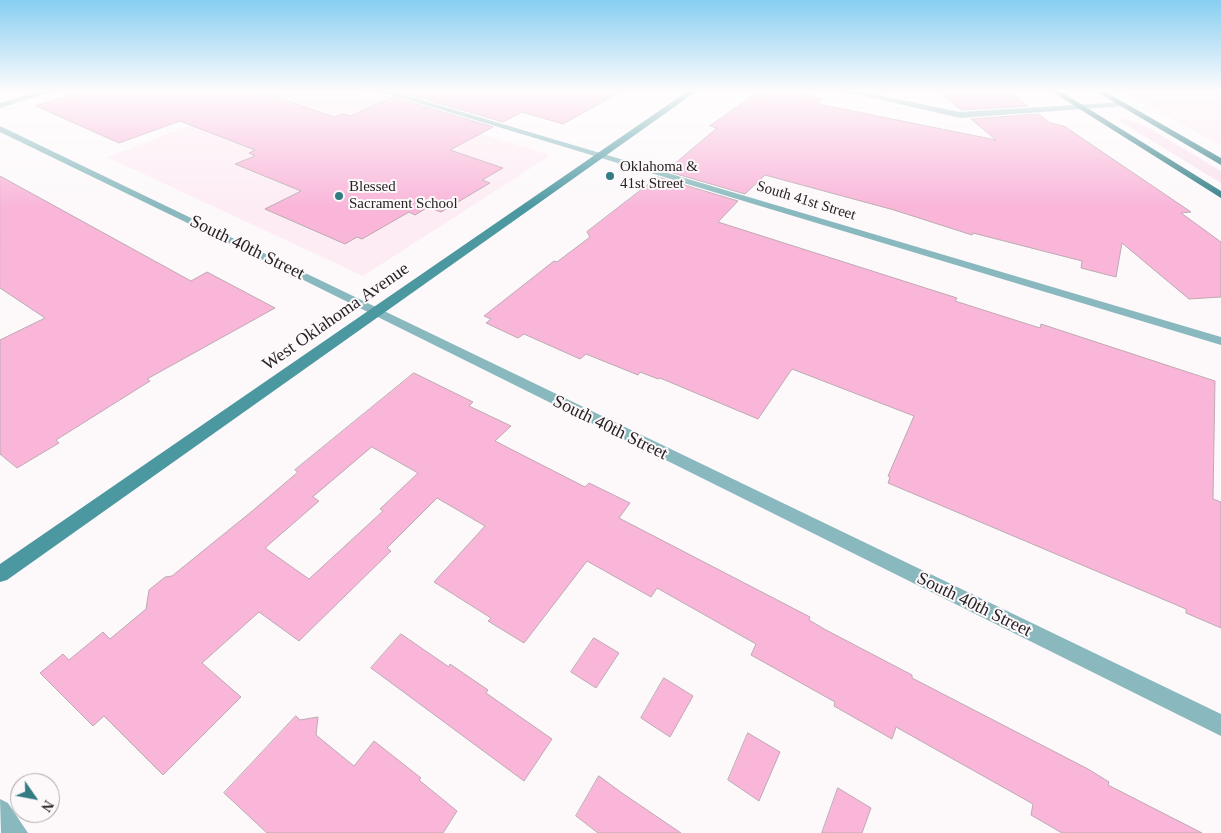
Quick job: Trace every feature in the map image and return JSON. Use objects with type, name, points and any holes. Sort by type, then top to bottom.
[{"type":"main road","name":"West Oklahoma Avenue","points":[[0,574],[637,130]]},
{"type":"main road","points":[[1117,130],[1221,196]]},
{"type":"main road","points":[[1167,130],[1221,162]]},
{"type":"street","name":"South 40th Street","points":[[0,130],[1221,725]]},
{"type":"street","name":"South 41st Street","points":[[515,130],[1221,341]]},
{"type":"street","points":[[0,811],[16,833]]},
{"type":"shaded area","name":"Blessed Sacrament School","points":[[177,130],[470,130],[547,154],[548,157],[363,276],[107,157]]},
{"type":"shaded area","points":[[1134,130],[1152,130],[1221,171],[1221,183]]},
{"type":"shaded area","points":[[1192,130],[1221,130],[1221,146]]},
{"type":"building","points":[[90,130],[155,130],[119,143]]},
{"type":"building","points":[[203,130],[488,130],[450,150],[503,168],[482,180],[490,183],[441,212],[428,207],[415,215],[409,212],[362,239],[357,237],[345,244],[265,209],[301,191],[235,164],[255,156],[249,153],[255,150]]},
{"type":"building","points":[[715,130],[946,130],[996,140],[984,130],[1070,130],[1191,212],[1181,213],[1221,242],[1221,297],[1189,299],[1122,243],[1116,277],[1081,268],[1082,261],[973,233],[972,235],[894,210],[765,175],[745,194],[666,171]]},
{"type":"building","points":[[0,176],[191,281],[207,272],[275,308],[147,379],[150,381],[56,440],[59,443],[17,468],[0,454],[0,340],[45,318],[0,288]]},
{"type":"building","points":[[658,177],[738,201],[718,222],[957,298],[955,301],[1040,328],[1041,324],[1215,381],[1213,499],[1221,502],[1221,628],[1186,613],[1186,609],[888,483],[890,477],[888,476],[914,416],[792,369],[758,419],[660,378],[658,379],[640,372],[638,375],[586,354],[580,359],[524,334],[518,338],[486,323],[491,319],[484,316],[554,261],[557,262],[590,237],[587,232]]},
{"type":"building","points":[[414,373],[473,402],[469,406],[511,426],[495,441],[585,487],[589,483],[630,503],[619,518],[810,617],[809,620],[912,675],[912,678],[1088,769],[1109,782],[1108,785],[1202,833],[1062,833],[1031,815],[1033,804],[896,727],[892,739],[834,706],[835,702],[751,655],[756,644],[657,588],[651,597],[587,561],[524,643],[488,621],[491,618],[434,582],[485,526],[437,498],[387,548],[391,551],[299,641],[259,612],[202,663],[241,697],[163,775],[104,716],[93,726],[40,673],[63,654],[69,660],[103,632],[110,639],[146,609],[149,590],[165,577],[172,576],[251,512],[298,472],[295,470]],"holes":[[[372,447],[418,473],[380,509],[383,511],[309,579],[265,548],[319,501],[313,497]]]},
{"type":"building","points":[[401,634],[449,667],[450,664],[488,690],[486,693],[552,739],[524,781],[371,668]]},
{"type":"building","points":[[594,638],[619,653],[596,688],[571,672]]},
{"type":"building","points":[[664,678],[693,696],[670,737],[641,718]]},
{"type":"building","points":[[296,716],[300,720],[318,717],[316,735],[354,766],[374,741],[421,778],[419,780],[457,811],[443,833],[267,833],[224,793]]},
{"type":"building","points":[[748,733],[780,752],[759,801],[728,780]]},
{"type":"building","points":[[599,776],[681,833],[598,833],[576,816]]},
{"type":"building","points":[[838,788],[871,808],[862,833],[822,833]]},
{"type":"place","name":"Oklahoma & 41st Street","points":[[610,176]]},
{"type":"place","name":"Blessed Sacrament School","points":[[339,196]]}]
